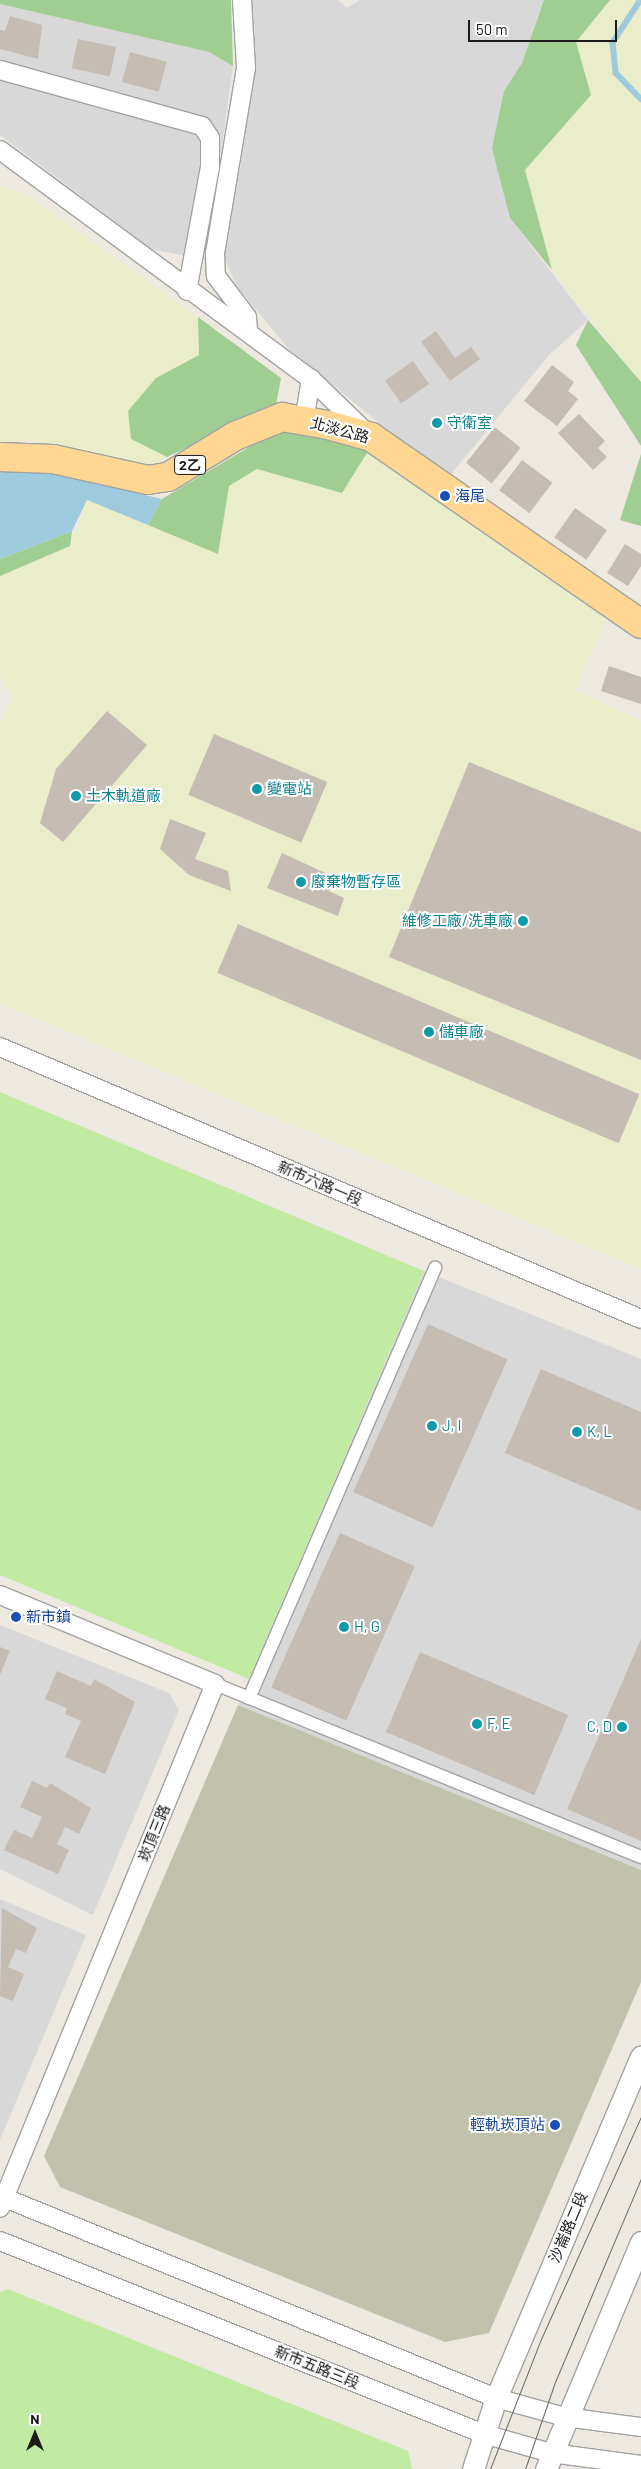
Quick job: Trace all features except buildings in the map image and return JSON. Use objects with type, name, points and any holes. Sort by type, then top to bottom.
[{"type":"main road","name":"北淡公路","points":[[0,457],[53,459],[148,480],[168,477],[235,436],[282,417],[371,437],[641,624]]},
{"type":"street","points":[[242,0],[246,68],[216,253],[216,276],[247,317],[248,332]]},
{"type":"street","points":[[0,70],[202,126],[210,138],[210,167],[187,291]]},
{"type":"street","points":[[0,150],[187,291],[248,332],[311,379],[371,437]]},
{"type":"street","points":[[304,421],[311,379]]},
{"type":"street","name":"新市六路一段","points":[[0,1047],[641,1319]]},
{"type":"street","points":[[249,1698],[435,1268]]},
{"type":"street","points":[[0,1595],[641,1857]]},
{"type":"street","name":"崁頂三路","points":[[1,2200],[216,1684]]},
{"type":"street","name":"沙崙路二段","points":[[484,2434],[496,2398],[641,2057]]},
{"type":"street","points":[[1,2200],[496,2398],[565,2417],[641,2427]]},
{"type":"street","name":"新市五路三段","points":[[0,2241],[548,2461],[641,2465]]},
{"type":"street","points":[[548,2461],[565,2417],[641,2242]]},
{"type":"street","points":[[473,2469],[484,2434]]},
{"type":"shaded area","points":[[250,0],[338,0],[347,8],[360,0],[544,0],[522,63],[504,91],[510,218],[588,320],[549,355],[447,479],[288,348],[237,287],[222,252],[241,164],[255,28]]},
{"type":"shaded area","points":[[610,0],[641,0],[641,382],[552,270],[525,170],[591,95],[576,42]]},
{"type":"shaded area","points":[[0,4],[209,52],[233,66],[206,260],[151,249],[0,135]]},
{"type":"shaded area","points":[[0,185],[27,195],[198,317],[199,355],[156,378],[131,439],[167,457],[148,469],[31,440],[0,443]]},
{"type":"shaded area","points":[[370,448],[607,618],[575,690],[641,721],[641,1269],[0,1004],[0,723],[13,698],[0,675],[0,576],[70,546],[87,500],[218,554],[229,486],[257,469],[342,493]]},
{"type":"shaded area","points":[[424,1271],[641,1359],[641,1870],[238,1705]]},
{"type":"shaded area","points":[[0,1625],[169,1693],[179,1710],[93,1915],[0,1869]]},
{"type":"shaded area","points":[[238,1705],[641,1870],[641,1982],[489,2333],[445,2342],[60,2187],[44,2156]]},
{"type":"shaded area","points":[[0,1899],[86,1935],[0,2140]]},
{"type":"green space","points":[[0,0],[231,0],[233,66],[209,52],[0,4]]},
{"type":"green space","points":[[544,0],[610,0],[576,42],[591,95],[525,170],[552,270],[510,218],[492,148],[504,91],[522,63]]},
{"type":"green space","points":[[198,317],[281,378],[276,405],[167,457],[131,439],[128,411],[156,378],[199,355]]},
{"type":"green space","points":[[588,320],[641,382],[641,446],[576,345]]},
{"type":"green space","points":[[299,428],[370,448],[342,493],[257,469],[229,486],[218,554],[148,525],[162,499],[269,435]]},
{"type":"green space","points":[[641,454],[641,526],[620,520]]},
{"type":"green space","points":[[72,531],[70,546],[0,576],[0,559]]},
{"type":"green space","points":[[0,1092],[424,1271],[249,1679],[0,1575]]},
{"type":"green space","points":[[8,2289],[408,2451],[412,2469],[0,2469],[0,2292]]},
{"type":"water","points":[[14,464],[162,499],[148,525],[87,500],[72,531],[0,559],[0,468]]},
{"type":"waterway","points":[[641,0],[613,43],[616,73],[641,99]]},
{"type":"tram line","points":[[490,2469],[541,2339],[641,2117]]},
{"type":"tram line","points":[[525,2469],[555,2382],[641,2178]]},
{"type":"place","name":"守衛室","points":[[437,423]]},
{"type":"place","name":"海尾","points":[[445,496]]},
{"type":"place","name":"變電站","points":[[257,789]]},
{"type":"place","name":"土木軌道廠","points":[[76,796]]},
{"type":"place","name":"廢棄物暫存區","points":[[301,882]]},
{"type":"place","name":"維修工廠/洗車廠","points":[[523,921]]},
{"type":"place","name":"儲車廠","points":[[429,1032]]},
{"type":"place","name":"J, I","points":[[432,1426]]},
{"type":"place","name":"K, L","points":[[577,1432]]},
{"type":"place","name":"新市鎮","points":[[16,1617]]},
{"type":"place","name":"H, G","points":[[344,1627]]},
{"type":"place","name":"F, E","points":[[477,1724]]},
{"type":"place","name":"C, D","points":[[622,1727]]},
{"type":"place","name":"輕軌崁頂站","points":[[555,2125]]}]
